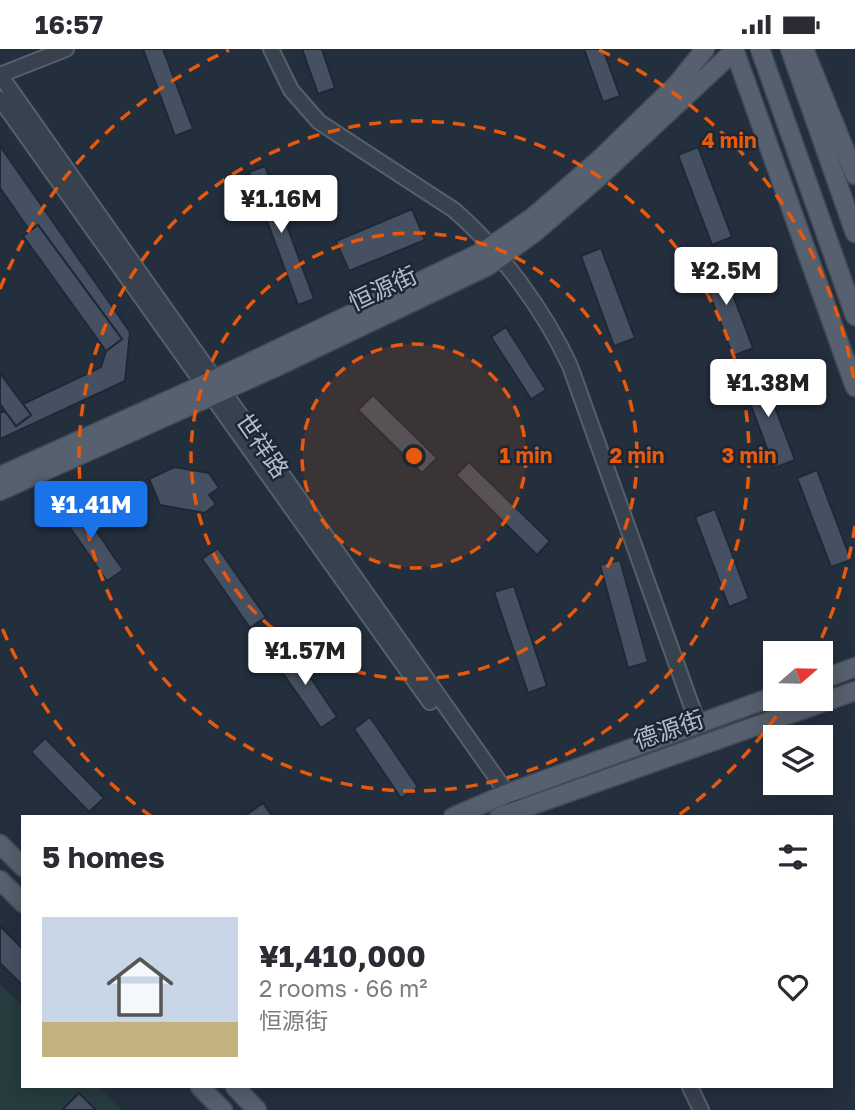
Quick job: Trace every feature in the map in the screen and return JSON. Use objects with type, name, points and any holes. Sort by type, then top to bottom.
[{"type":"main road","name":"恒源街","points":[[0,476],[213,388],[440,290],[488,266],[494,253],[600,159],[677,84],[705,49]]},
{"type":"main road","points":[[760,49],[855,316]]},
{"type":"main road","points":[[790,49],[855,233]]},
{"type":"main road","points":[[804,49],[855,175]]},
{"type":"main road","name":"恒源街","points":[[494,253],[534,233],[599,177],[735,50]]},
{"type":"main road","points":[[735,50],[855,387]]},
{"type":"main road","name":"恒源街","points":[[0,491],[213,388]]},
{"type":"main road","points":[[833,675],[855,667]]},
{"type":"main road","name":"德源街","points":[[513,814],[855,691]]},
{"type":"main road","name":"德源街","points":[[457,815],[502,795],[763,700]]},
{"type":"main road","points":[[0,843],[21,865]]},
{"type":"main road","points":[[0,880],[21,901]]},
{"type":"main road","points":[[201,1088],[223,1110]]},
{"type":"main road","points":[[236,1088],[257,1110]]},
{"type":"street","points":[[0,75],[66,49]]},
{"type":"street","points":[[271,49],[291,90],[319,122],[454,210],[532,299],[556,337],[570,366],[698,724]]},
{"type":"street","name":"世祥路","points":[[0,75],[213,388]]},
{"type":"street","name":"世祥路","points":[[0,99],[213,388],[513,814]]},
{"type":"street","points":[[690,1088],[701,1110]]},
{"type":"green space","points":[[0,984],[21,1005],[21,1088],[100,1088],[121,1110],[0,1110]]},
{"type":"building","points":[[143,49],[163,49],[193,129],[175,136]]},
{"type":"building","points":[[302,49],[322,49],[335,88],[318,94]]},
{"type":"building","points":[[584,49],[603,49],[620,96],[603,102]]},
{"type":"building","points":[[0,146],[130,332],[125,381],[0,439],[0,413],[5,411],[16,426],[31,415],[23,404],[101,367],[106,351],[122,339],[38,225],[30,231],[0,188]]},
{"type":"building","points":[[698,147],[732,237],[712,245],[678,155]]},
{"type":"building","points":[[265,166],[314,299],[298,305],[249,172]]},
{"type":"building","points":[[412,209],[425,240],[349,271],[336,241]]},
{"type":"building","points":[[38,225],[122,339],[106,351],[23,236]]},
{"type":"building","points":[[601,248],[635,338],[614,346],[581,256]]},
{"type":"building","points":[[719,258],[753,348],[733,356],[699,266]]},
{"type":"building","points":[[506,327],[546,390],[531,399],[491,337]]},
{"type":"building","points":[[761,370],[795,460],[774,468],[741,378]]},
{"type":"building","points":[[0,373],[31,415],[16,426],[0,404]]},
{"type":"building","points":[[373,395],[437,458],[422,473],[358,410]]},
{"type":"building","points":[[469,462],[550,541],[537,555],[456,475]]},
{"type":"building","points":[[174,467],[209,473],[219,488],[209,495],[216,504],[205,513],[160,505],[149,479]]},
{"type":"building","points":[[817,470],[851,560],[831,567],[797,478]]},
{"type":"building","points":[[76,501],[123,570],[107,581],[59,512]]},
{"type":"building","points":[[715,509],[749,599],[729,607],[695,517]]},
{"type":"building","points":[[218,548],[266,617],[250,628],[202,559]]},
{"type":"building","points":[[620,560],[648,662],[628,668],[600,565]]},
{"type":"building","points":[[514,586],[547,686],[528,693],[494,592]]},
{"type":"building","points":[[290,647],[337,717],[321,728],[273,659]]},
{"type":"building","points":[[370,717],[418,787],[401,798],[354,729]]},
{"type":"building","points":[[45,738],[104,798],[89,812],[31,752]]},
{"type":"building","points":[[263,803],[272,815],[246,815]]},
{"type":"building","points":[[0,926],[21,947],[21,984],[0,963]]},
{"type":"building","points":[[79,1093],[96,1110],[62,1110]]}]
